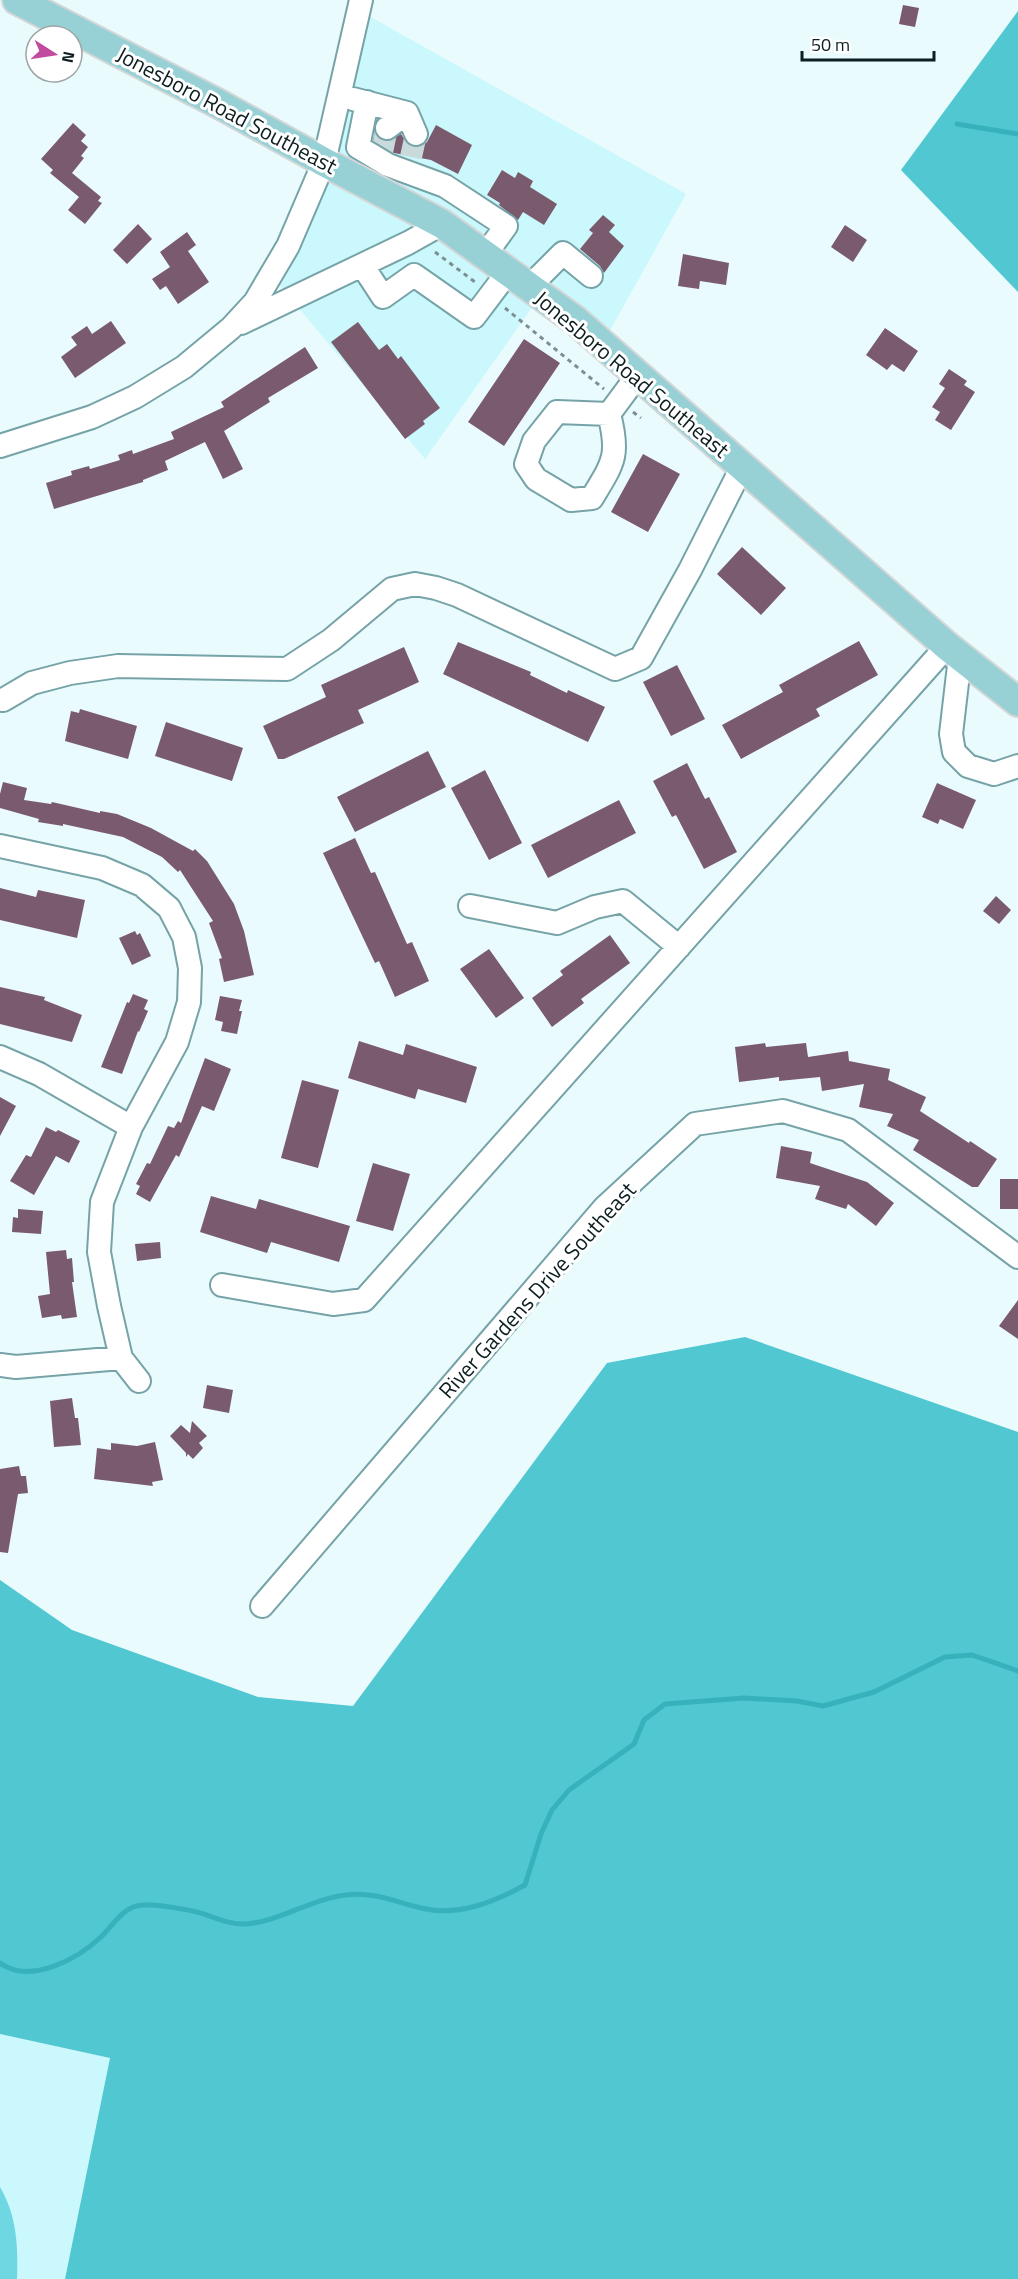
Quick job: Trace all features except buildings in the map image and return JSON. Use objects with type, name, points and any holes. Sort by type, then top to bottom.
[{"type":"main road","name":"Jonesboro Road Southeast","points":[[17,0],[219,104],[324,162],[382,169],[435,235],[485,255],[575,320],[954,652],[1018,702]]},
{"type":"street","points":[[0,446],[92,417],[135,397],[184,367],[231,328],[255,302],[288,246],[324,162],[361,0]]},
{"type":"street","points":[[339,95],[367,102],[412,123],[387,128]]},
{"type":"street","points":[[367,102],[358,147],[382,169],[445,186],[506,226],[485,255]]},
{"type":"street","points":[[382,169],[411,157]]},
{"type":"street","points":[[231,328],[362,265],[435,235]]},
{"type":"street","points":[[362,265],[384,297],[414,275],[474,317],[518,279],[562,253],[591,276]]},
{"type":"street","points":[[614,408],[557,412],[534,441],[526,464],[536,479],[571,500],[592,498],[612,465],[615,439],[614,408],[638,375]]},
{"type":"street","points":[[3,700],[32,683],[118,666],[287,669],[331,640],[392,589],[415,584],[457,595],[615,669],[641,658],[690,570],[742,467]]},
{"type":"street","points":[[954,652],[951,734],[954,752],[968,766],[994,774],[1018,766]]},
{"type":"street","points":[[222,1286],[333,1304],[364,1300],[679,947],[954,652]]},
{"type":"street","points":[[0,846],[102,868],[142,885],[169,908],[184,937],[190,968],[189,1002],[177,1042],[131,1127],[102,1202],[99,1252],[109,1306],[120,1358],[139,1381]]},
{"type":"street","points":[[470,906],[557,923],[595,907],[623,901],[679,947]]},
{"type":"street","points":[[0,1057],[39,1074],[131,1127]]},
{"type":"street","name":"River Gardens Drive Southeast","points":[[262,1606],[605,1207],[695,1124],[783,1111],[848,1130],[1018,1257]]},
{"type":"street","points":[[0,1365],[16,1367],[120,1358]]},
{"type":"path","points":[[435,235],[479,285]]},
{"type":"path","points":[[503,306],[614,408],[641,418]]},
{"type":"shaded area","points":[[353,7],[686,194],[603,343],[543,292],[425,459],[277,282]]},
{"type":"shaded area","points":[[1018,11],[1018,292],[901,170]]},
{"type":"shaded area","points":[[745,1337],[1018,1432],[1018,2279],[65,2279],[110,2058],[0,2034],[0,1580],[72,1630],[258,1697],[353,1706],[607,1363]]},
{"type":"shaded area","points":[[0,2034],[110,2058],[65,2279],[0,2279]]},
{"type":"shaded area","points":[[0,2187],[13,2220],[17,2279],[0,2279]]},
{"type":"waterway","points":[[957,124],[1018,134]]},
{"type":"waterway","points":[[0,1963],[12,1969],[25,1971],[53,1966],[92,1945],[125,1912],[144,1905],[175,1908],[232,1923],[246,1924],[271,1919],[333,1897],[356,1894],[375,1896],[435,1910],[448,1911],[475,1906],[525,1885],[541,1834],[552,1810],[569,1790],[634,1744],[644,1720],[665,1704],[744,1698],[797,1701],[823,1706],[874,1692],[945,1657],[972,1655],[1018,1671]]},
{"type":"tunnel","points":[[382,152],[387,128]]},
{"type":"tunnel","points":[[411,157],[416,134]]}]
